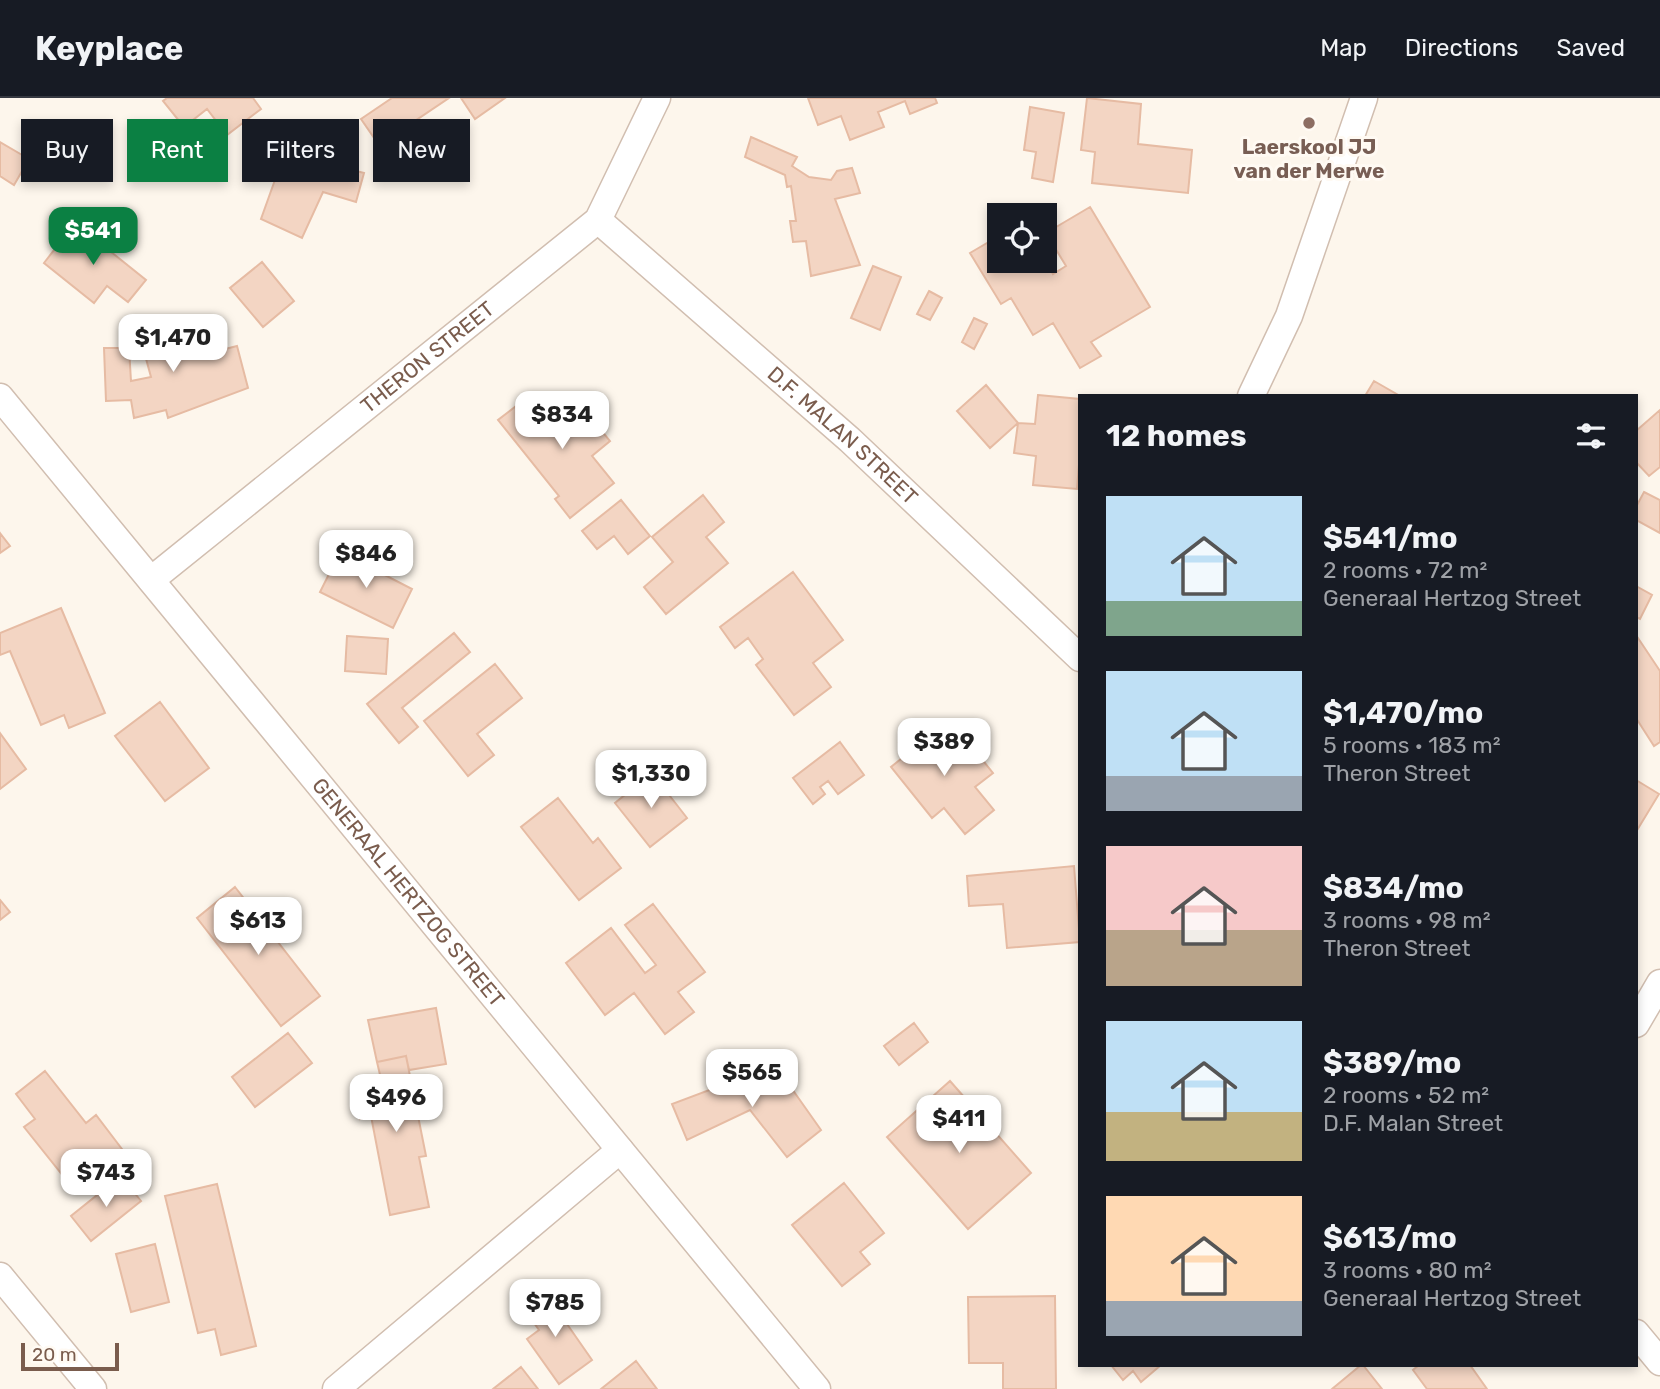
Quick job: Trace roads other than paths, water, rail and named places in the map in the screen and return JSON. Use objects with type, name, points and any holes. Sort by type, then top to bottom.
[{"type":"street","name":"THERON STREET","points":[[151,580],[598,220],[657,98]]},
{"type":"street","points":[[1252,394],[1289,316],[1364,98]]},
{"type":"street","name":"D.F. MALAN STREET","points":[[598,220],[850,440],[1078,656]]},
{"type":"street","name":"GENERAAL HERTZOG STREET","points":[[0,397],[817,1389]]},
{"type":"street","points":[[1638,1021],[1660,983]]},
{"type":"street","points":[[336,1389],[620,1150]]},
{"type":"street","points":[[0,1276],[93,1389]]},
{"type":"street","points":[[1638,1335],[1660,1362]]},
{"type":"place","name":"Laerskool JJ van der Merwe","points":[[1309,123]]}]
